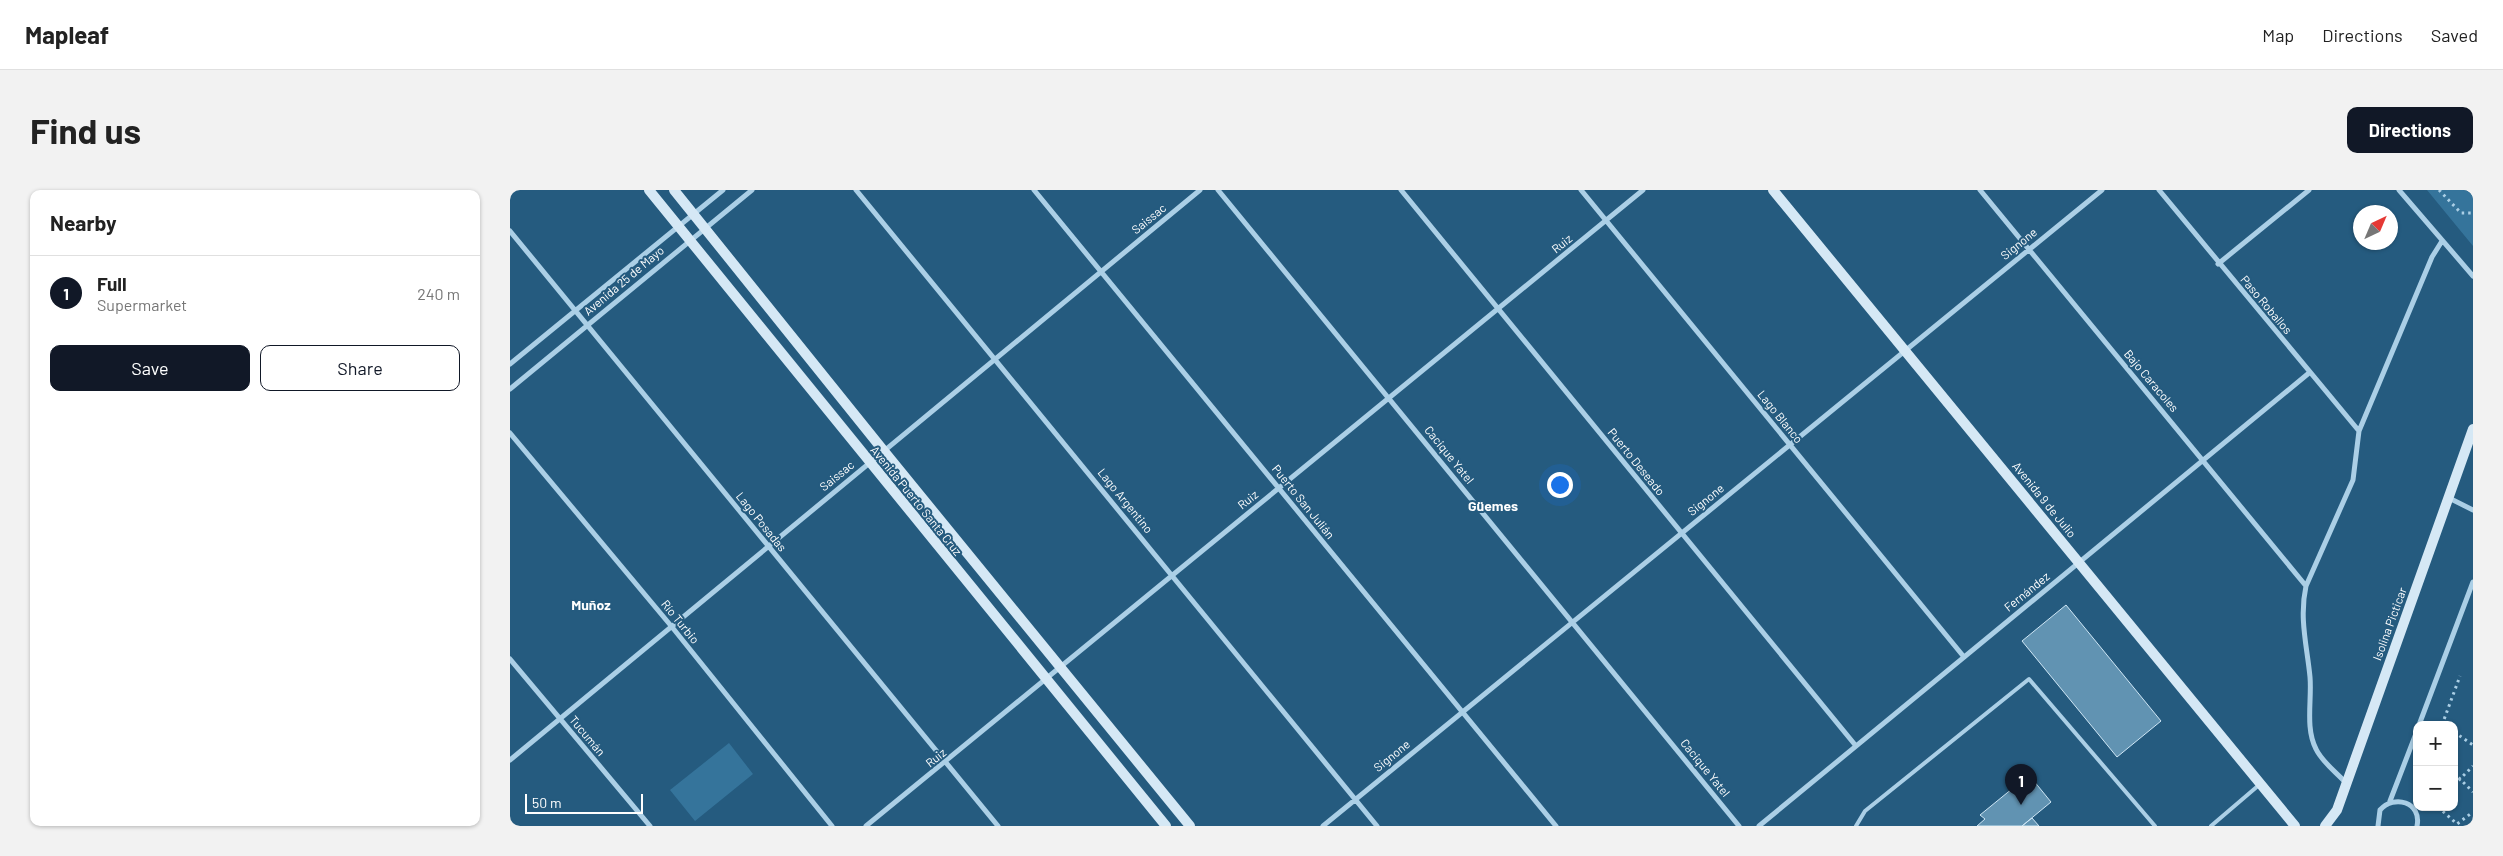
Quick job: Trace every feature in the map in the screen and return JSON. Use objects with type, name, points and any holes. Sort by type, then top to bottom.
[{"type":"street","name":"Avenida Puerto Santa Cruz","points":[[649,190],[1166,826]]},
{"type":"street","name":"Avenida Puerto Santa Cruz","points":[[674,190],[1060,669],[1190,826]]},
{"type":"street","name":"Avenida 25 de Mayo","points":[[510,364],[722,190]]},
{"type":"street","name":"Avenida 25 de Mayo","points":[[510,388],[752,190]]},
{"type":"street","name":"Lago Argentino","points":[[856,190],[1377,826]]},
{"type":"street","name":"Puerto San Julián","points":[[1034,190],[1556,826]]},
{"type":"street","name":"Saissac","points":[[510,760],[1200,190]]},
{"type":"street","name":"Cacique Yatel","points":[[1218,190],[1739,826]]},
{"type":"street","name":"Puerto Deseado","points":[[1401,190],[1856,746]]},
{"type":"street","name":"Lago Blanco","points":[[1581,190],[1964,657]]},
{"type":"street","name":"Ruiz","points":[[866,826],[1643,190]]},
{"type":"street","name":"Avenida 9 de Julio","points":[[1773,190],[2296,826]]},
{"type":"street","name":"Bajo Caracoles","points":[[1980,190],[2306,586]]},
{"type":"street","name":"Signone","points":[[1323,826],[2102,190]]},
{"type":"street","name":"Paso Roballos","points":[[2159,190],[2218,264],[2359,431]]},
{"type":"street","points":[[2218,264],[2309,190]]},
{"type":"street","points":[[2399,190],[2473,276]]},
{"type":"street","name":"Lago Posadas","points":[[510,231],[998,826]]},
{"type":"street","points":[[2346,782],[2315,749],[2310,733],[2310,678],[2302,617],[2306,586],[2352,480],[2359,431],[2432,257],[2442,241]]},
{"type":"street","name":"Fernández","points":[[1759,826],[2309,373]]},
{"type":"street","name":"Isolina Picticar","points":[[2326,826],[2337,810],[2473,429]]},
{"type":"street","name":"Río Turbio","points":[[510,433],[672,627],[832,826]]},
{"type":"street","points":[[2449,498],[2473,510]]},
{"type":"street","points":[[2421,721],[2473,582]]},
{"type":"street","name":"Tucumán","points":[[510,659],[650,826]]},
{"type":"street","points":[[2378,826],[2377,816],[2380,810],[2390,801],[2413,741]]},
{"type":"street","points":[[2390,801],[2404,801],[2410,804],[2417,815],[2417,826]]},
{"type":"lane","points":[[1856,826],[1858,820],[1865,812],[2029,679],[2155,826]]},
{"type":"lane","points":[[2211,826],[2261,784]]},
{"type":"path","points":[[2439,190],[2461,213],[2473,213]]},
{"type":"path","points":[[2444,721],[2460,676]]},
{"type":"path","points":[[2458,735],[2473,745]]},
{"type":"path","points":[[2458,780],[2473,766]]},
{"type":"path","points":[[2460,777],[2473,792]]},
{"type":"path","points":[[2442,811],[2457,824],[2473,812]]},
{"type":"shaded area","points":[[2427,190],[2473,190],[2473,246]]},
{"type":"shaded area","points":[[729,743],[753,774],[695,821],[670,790]]},
{"type":"building","points":[[2066,605],[2161,721],[2117,757],[2022,641]]},
{"type":"building","points":[[2029,775],[2051,802],[2022,826],[1977,826],[1985,819],[1980,815]]},
{"type":"building","points":[[2032,818],[2039,826],[2022,826]]},
{"type":"place","name":"Full","points":[[2021,805]]},
{"type":"district","name":"Güemes","points":[[1493,506]]},
{"type":"district","name":"Muñoz","points":[[591,605]]}]
